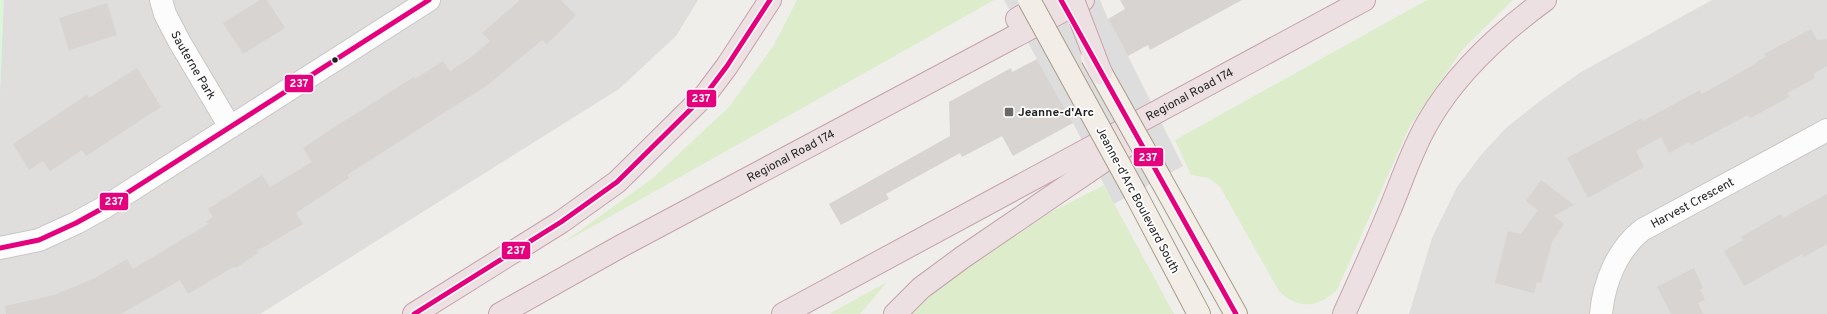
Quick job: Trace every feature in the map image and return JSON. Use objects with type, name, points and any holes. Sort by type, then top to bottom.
[{"type":"highway","points":[[414,314],[561,222],[617,182],[706,94],[727,66],[770,0]]},
{"type":"highway","points":[[751,176],[1049,0]]},
{"type":"highway","points":[[1073,0],[1101,73]]},
{"type":"highway","name":"Regional Road 174","points":[[500,314],[751,176],[1083,0]]},
{"type":"highway","name":"Regional Road 174","points":[[783,314],[1364,0]]},
{"type":"highway","points":[[895,314],[921,288],[963,257],[1126,146],[1376,0]]},
{"type":"highway","points":[[1344,314],[1389,214],[1409,162],[1428,122],[1455,83],[1489,46],[1521,17],[1545,0]]},
{"type":"main road","name":"Jeanne-d'Arc Boulevard South","points":[[1029,0],[1135,193],[1199,314]]},
{"type":"main road","points":[[1061,0],[1236,314]]},
{"type":"street","name":"Sauterne Park","points":[[161,0],[165,14],[178,41],[230,127]]},
{"type":"street","points":[[0,248],[39,240],[76,223],[429,0]]},
{"type":"street","name":"Harvest Crescent","points":[[1600,314],[1607,280],[1624,248],[1632,238],[1642,230],[1827,130]]},
{"type":"shaded area","points":[[0,0],[698,0],[676,36],[619,89],[260,314],[0,314]]},
{"type":"shaded area","points":[[1712,0],[1827,0],[1827,314],[1409,314],[1432,238],[1457,187],[1481,155],[1506,128],[1540,101],[1581,72]]},
{"type":"green space","points":[[0,0],[4,0],[0,94]]},
{"type":"green space","points":[[797,0],[994,0],[563,243],[653,178],[729,107],[774,45]]},
{"type":"green space","points":[[1427,0],[1513,0],[1462,50],[1410,126],[1337,290],[1330,296],[1315,303],[1301,304],[1286,297],[1279,291],[1220,187],[1209,178],[1191,175],[1175,140]]},
{"type":"green space","points":[[1104,185],[1174,314],[904,314],[950,274],[1024,226]]},
{"type":"green space","points":[[887,282],[860,314],[829,314]]},
{"type":"pier","points":[[1004,0],[1100,0],[1108,19],[1183,166],[1114,204],[1073,123]]},
{"type":"building","points":[[260,0],[267,0],[285,28],[243,54],[223,23]]},
{"type":"building","points":[[520,0],[561,0],[576,15],[547,44],[542,40],[489,84],[347,175],[349,178],[296,213],[303,224],[257,251],[258,253],[236,268],[235,266],[188,294],[180,280],[121,314],[6,314],[5,306],[54,295],[95,278],[127,259],[133,269],[208,224],[206,222],[213,217],[208,209],[262,175],[270,187],[312,162],[303,148],[414,77],[415,79],[443,61],[450,71],[470,58],[490,41],[482,33]]},
{"type":"building","points":[[1120,0],[1242,0],[1150,50],[1148,45],[1128,56],[1108,19],[1125,9]]},
{"type":"building","points":[[107,3],[117,35],[69,50],[59,18]]},
{"type":"building","points":[[1811,29],[1817,40],[1827,39],[1827,66],[1813,74],[1815,78],[1787,93],[1789,97],[1760,113],[1750,118],[1748,115],[1691,145],[1689,142],[1669,153],[1661,137],[1636,151],[1644,167],[1588,198],[1567,158],[1642,118],[1643,121],[1700,90],[1702,94],[1757,63],[1756,62],[1766,57],[1764,54]]},
{"type":"building","points":[[1037,59],[1073,123],[1013,156],[1002,136],[962,157],[960,153],[886,194],[889,199],[841,225],[829,204],[950,136],[949,102],[1011,68],[1012,72]]},
{"type":"building","points":[[137,68],[161,107],[86,156],[82,150],[50,171],[43,161],[29,170],[13,144],[87,95],[89,98]]},
{"type":"building","points":[[1541,180],[1574,205],[1554,216],[1564,224],[1552,242],[1541,283],[1537,282],[1534,293],[1495,283],[1508,231],[1521,234],[1538,210],[1526,201]]},
{"type":"building","points":[[1827,194],[1827,244],[1804,257],[1802,254],[1744,286],[1724,251],[1743,240],[1741,237],[1781,214],[1783,218]]},
{"type":"building","points":[[1694,268],[1703,288],[1700,290],[1705,300],[1698,303],[1703,314],[1671,314],[1657,287]]},
{"type":"transit line","name":"237","points":[[0,248],[39,240],[76,223],[105,207],[429,0]]},
{"type":"transit line","name":"237","points":[[414,314],[561,222],[617,182],[706,94],[727,66],[770,0]]},
{"type":"transit line","name":"237","points":[[1061,0],[1236,314]]},
{"type":"place","name":"Jeanne-d'Arc","points":[[1009,112]]}]
